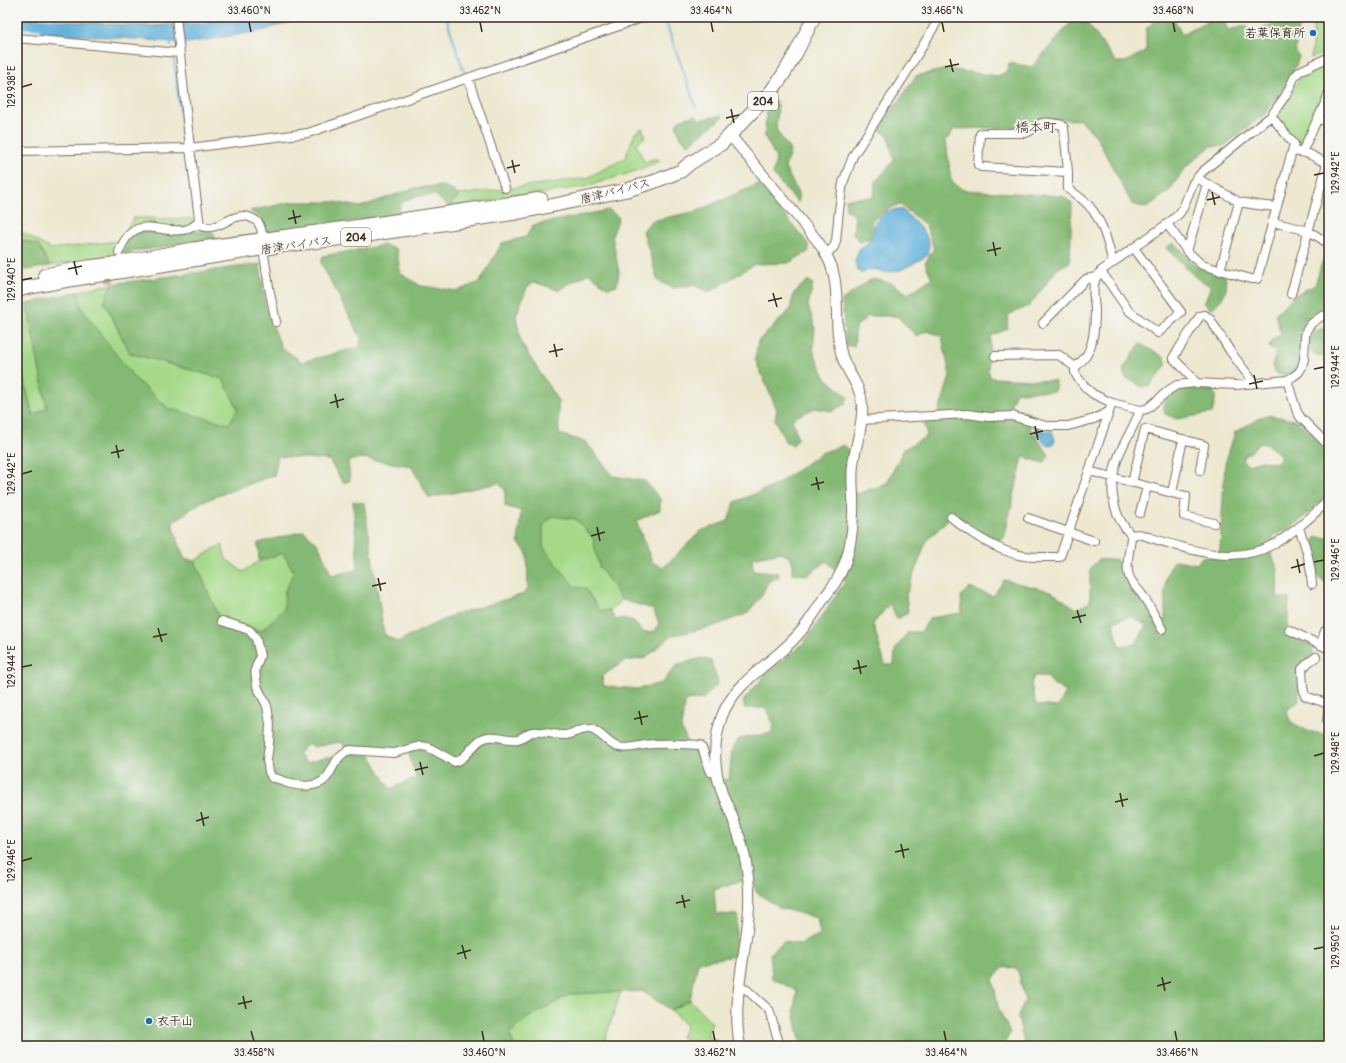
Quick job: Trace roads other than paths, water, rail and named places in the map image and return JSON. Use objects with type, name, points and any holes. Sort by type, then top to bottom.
[{"type":"highway","name":"唐津バイパス","points":[[17,282],[62,272],[179,251],[263,245],[279,246],[361,236],[468,220],[572,202],[627,190],[653,182],[681,171],[689,164],[720,144],[730,135],[770,93],[783,75],[814,17]]},
{"type":"highway","name":"唐津バイパス","points":[[17,291],[62,281],[263,245]]},
{"type":"street","points":[[176,17],[200,226],[207,228],[214,227],[244,216],[253,218],[259,224],[276,322]]},
{"type":"street","points":[[17,151],[190,148],[308,133],[645,17]]},
{"type":"street","points":[[826,254],[834,247],[836,241],[843,183],[853,156],[940,17]]},
{"type":"street","points":[[17,38],[179,53]]},
{"type":"street","points":[[1044,323],[1086,279],[1099,274],[1179,214],[1193,183],[1202,172],[1271,116],[1286,95],[1295,76],[1300,71],[1329,57]]},
{"type":"street","points":[[468,78],[505,188]]},
{"type":"street","points":[[1302,152],[1329,92]]},
{"type":"street","points":[[1167,224],[1187,251],[1202,265],[1251,279],[1257,279],[1294,144],[1271,116]]},
{"type":"street","points":[[1318,118],[1329,123]]},
{"type":"street","points":[[1068,172],[981,167],[978,165],[980,134],[1025,133],[1030,132],[1042,123],[1062,125],[1064,128],[1068,172],[1068,189],[1083,199],[1100,221],[1113,263]]},
{"type":"street","points":[[730,135],[816,239],[826,254],[832,268],[835,286],[838,337],[842,358],[861,396],[862,406],[861,420],[854,442],[852,481],[853,513],[847,558],[839,576],[807,624],[790,643],[736,693],[723,715],[717,736],[715,755],[716,773],[744,850],[749,886],[749,916],[736,1010],[736,1027],[740,1046]]},
{"type":"street","points":[[1291,294],[1328,164],[1302,152],[1292,153]]},
{"type":"street","points":[[1197,178],[1239,202],[1257,206],[1277,206]]},
{"type":"street","points":[[1187,251],[1206,184]]},
{"type":"street","points":[[1220,271],[1239,202]]},
{"type":"street","points":[[119,252],[124,240],[134,231],[148,227],[179,231],[190,229],[199,222]]},
{"type":"street","points":[[1272,222],[1309,231],[1329,244]]},
{"type":"street","points":[[1099,274],[1128,310],[1158,333],[1181,312],[1134,248]]},
{"type":"street","points":[[1099,274],[1094,290],[1095,311],[1093,337],[1086,356],[1075,367],[1075,373],[1086,388],[1093,394],[1112,404],[1140,410],[1147,409],[1177,385],[1196,383],[1236,385],[1287,380],[1299,372],[1302,367],[1307,329],[1312,323],[1322,316],[1329,315]]},
{"type":"street","points":[[1196,383],[1173,358],[1200,316],[1205,315],[1210,319],[1230,351],[1254,383]]},
{"type":"street","points":[[995,356],[1059,356],[1075,367]]},
{"type":"street","points":[[1287,380],[1297,412],[1329,446]]},
{"type":"street","points":[[951,517],[980,538],[1019,556],[1060,557],[1108,412],[1112,404]]},
{"type":"street","points":[[1140,410],[1120,454],[1113,478],[1112,491],[1119,519],[1131,535],[1127,560],[1128,574],[1143,595],[1162,628]]},
{"type":"street","points":[[861,420],[967,414],[989,417],[1012,416],[1046,426],[1068,426],[1094,419],[1108,412]]},
{"type":"street","points":[[1132,483],[1145,429],[1204,445],[1200,470]]},
{"type":"street","points":[[1172,492],[1183,439]]},
{"type":"street","points":[[1089,471],[1186,496],[1184,516],[1214,523]]},
{"type":"street","points":[[1140,513],[1147,487]]},
{"type":"street","points":[[1131,535],[1139,534],[1200,552],[1220,555],[1244,554],[1262,550],[1274,544],[1299,528],[1329,500]]},
{"type":"street","points":[[1028,518],[1094,541]]},
{"type":"street","points":[[1299,528],[1306,546],[1311,567],[1312,584]]},
{"type":"street","points":[[222,621],[249,630],[256,638],[260,656],[255,670],[257,686],[267,706],[270,724],[267,760],[269,772],[272,778],[276,778],[285,783],[313,785],[320,783],[328,776],[338,756],[350,750],[394,753],[420,746],[428,747],[455,762],[466,756],[471,748],[485,737],[492,736],[518,739],[532,732],[566,735],[584,730],[594,731],[618,747],[629,748],[654,744],[700,745],[704,748],[706,766],[710,772],[716,773]]},
{"type":"street","points":[[1288,630],[1329,649]]},
{"type":"street","points":[[1320,645],[1325,631],[1329,632]]},
{"type":"street","points":[[1316,657],[1302,669],[1302,687],[1305,696],[1329,703],[1327,721]]},
{"type":"street","points":[[739,987],[747,990],[769,1010],[780,1046]]},
{"type":"water","points":[[231,17],[306,17],[261,31],[187,43],[41,32],[46,20],[151,26],[202,23]]},
{"type":"water","points":[[896,209],[903,210],[925,233],[929,243],[928,255],[909,266],[894,272],[885,272],[874,269],[862,273],[857,270],[855,261],[859,249],[870,241],[873,233],[873,225],[884,213]]},
{"type":"water","points":[[1035,427],[1044,431],[1052,431],[1055,440],[1053,445],[1048,446],[1036,434]]},
{"type":"waterway","points":[[446,17],[465,75]]},
{"type":"waterway","points":[[664,17],[696,107]]},
{"type":"waterway","points":[[168,19],[169,26]]},
{"type":"waterway","points":[[17,22],[60,25]]},
{"type":"waterway","points":[[170,40],[171,46]]},
{"type":"waterway","points":[[174,61],[184,143]]},
{"type":"tunnel","points":[[107,285],[119,252]]},
{"type":"place","name":"若葉保育所","points":[[1313,33]]},
{"type":"place","name":"衣干山","points":[[149,1021]]},
{"type":"district","name":"橋本町","points":[[1036,127]]}]
